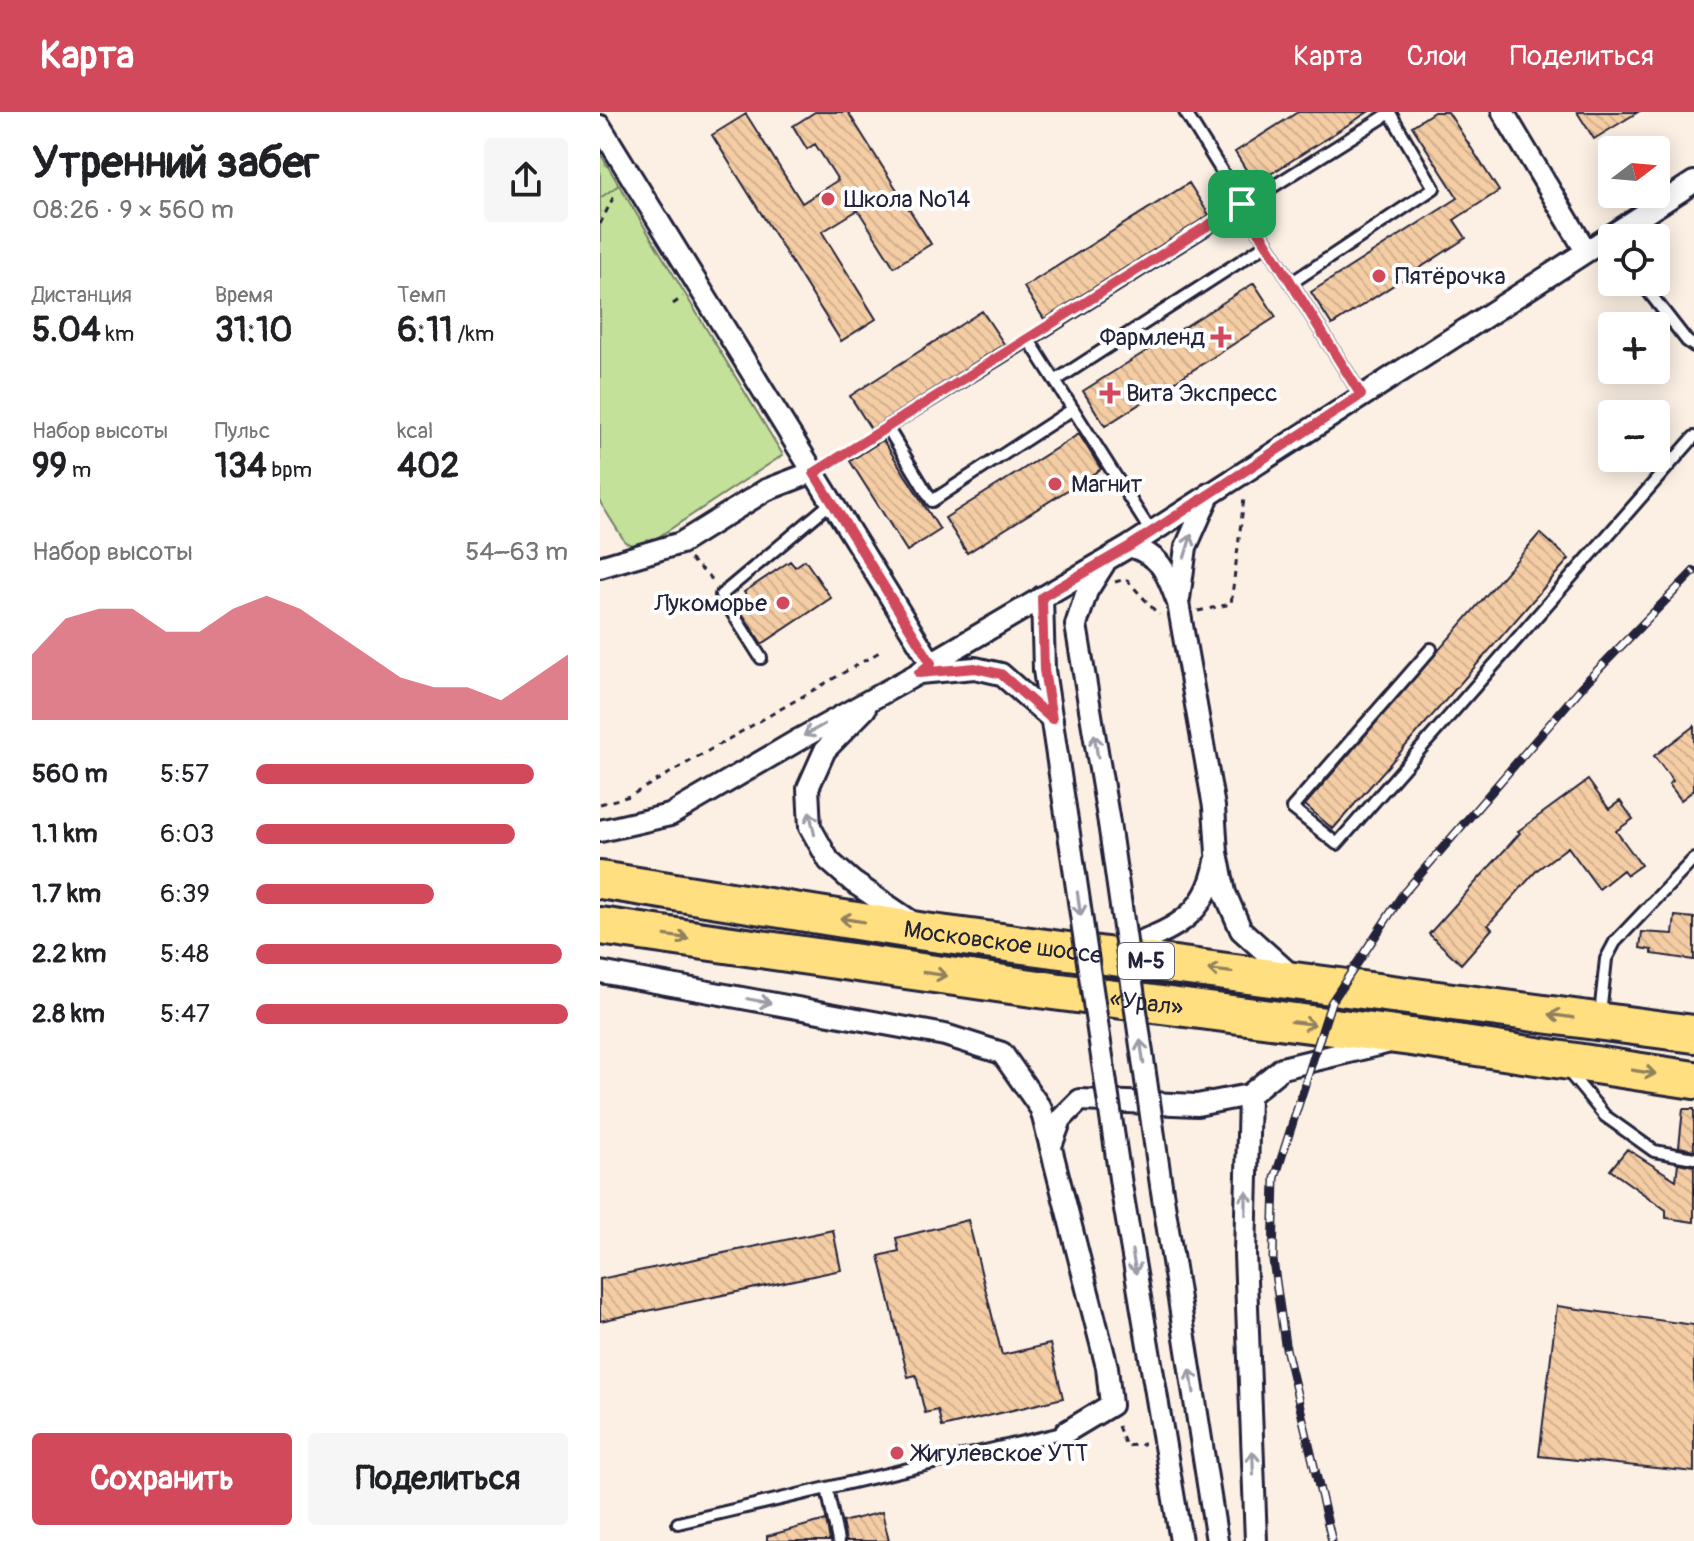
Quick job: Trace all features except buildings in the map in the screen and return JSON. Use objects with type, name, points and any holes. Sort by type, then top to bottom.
[{"type":"highway","name":"Московское шоссе","points":[[600,880],[925,932],[1694,1034]]},
{"type":"highway","name":"«Урал»","points":[[600,926],[1053,991],[1411,1037],[1694,1080]]},
{"type":"street","points":[[1503,112],[1586,251]]},
{"type":"street","points":[[600,126],[832,502],[925,668]]},
{"type":"street","points":[[1634,224],[1694,182]]},
{"type":"street","points":[[600,831],[670,815],[925,668],[1130,546],[1361,395],[1598,246]]},
{"type":"street","points":[[602,568],[681,543],[766,490],[813,472]]},
{"type":"street","points":[[1210,492],[1186,547],[1188,607],[1214,807],[1217,853],[1225,893],[1241,930],[1298,981]]},
{"type":"street","points":[[1130,546],[1150,552],[1188,607]]},
{"type":"street","points":[[1111,556],[1087,591],[1076,625],[1109,823],[1161,1185],[1217,1541]]},
{"type":"street","points":[[1042,597],[1044,670],[1121,1185],[1181,1541]]},
{"type":"street","points":[[925,668],[975,668],[1001,674],[1052,719]]},
{"type":"street","points":[[882,692],[825,750],[808,788],[810,827],[829,861],[853,882],[925,932]]},
{"type":"street","points":[[1103,955],[1167,932],[1197,909],[1212,884],[1217,853]]},
{"type":"street","points":[[600,972],[945,1035],[1002,1053],[1041,1109],[1107,1367],[1111,1405],[1066,1432]]},
{"type":"street","points":[[1051,1146],[1061,1119],[1080,1100],[1197,1105],[1249,1095],[1282,1068],[1411,1037]]},
{"type":"street","points":[[1249,1095],[1245,1254],[1256,1541]]},
{"type":"lane","points":[[1185,112],[1361,395]]},
{"type":"lane","points":[[1073,409],[932,501],[887,427],[1391,112],[1434,188],[1291,283]]},
{"type":"lane","points":[[1055,381],[1267,244]]},
{"type":"lane","points":[[1652,296],[1694,346]]},
{"type":"lane","points":[[1029,340],[1151,532]]},
{"type":"lane","points":[[1431,649],[1292,808],[1337,844],[1694,437]]},
{"type":"lane","points":[[761,658],[721,595],[832,502]]},
{"type":"lane","points":[[1599,1021],[1606,959],[1615,942],[1694,859]]},
{"type":"lane","points":[[1558,1059],[1605,1116],[1654,1151],[1694,1158]]},
{"type":"lane","points":[[678,1523],[1066,1432]]},
{"type":"lane","points":[[827,1488],[838,1541]]},
{"type":"path","points":[[600,224],[627,170]]},
{"type":"path","points":[[673,304],[685,295]]},
{"type":"path","points":[[813,472],[887,427]]},
{"type":"path","points":[[1188,607],[1231,604],[1244,490]]},
{"type":"path","points":[[682,551],[726,591]]},
{"type":"path","points":[[1113,582],[1126,579],[1162,618]]},
{"type":"path","points":[[600,804],[630,796],[883,650]]},
{"type":"path","points":[[1126,1446],[1148,1443]]},
{"type":"green space","points":[[600,153],[619,185],[600,205]]},
{"type":"green space","points":[[619,185],[783,455],[640,549],[625,542],[600,502],[600,198]]},
{"type":"railway","points":[[1332,1541],[1285,1344],[1273,1260],[1275,1178],[1331,1003],[1403,894],[1588,680],[1694,571]]},
{"type":"place","name":"Школа №14","points":[[828,199]]},
{"type":"place","name":"Пятёрочка","points":[[1379,276]]},
{"type":"place","name":"Фармленд","points":[[1221,337]]},
{"type":"place","name":"Вита Экспресс","points":[[1110,393]]},
{"type":"place","name":"Магнит","points":[[1055,484]]},
{"type":"place","name":"Лукоморье","points":[[783,603]]},
{"type":"place","name":"Жигулевское УТТ","points":[[897,1453]]},
{"type":"route","points":[[1242,204],[1361,395],[1130,546],[1042,597],[1044,670],[1052,719],[1001,674],[975,668],[919,673],[931,663],[814,473],[1242,204]]}]
